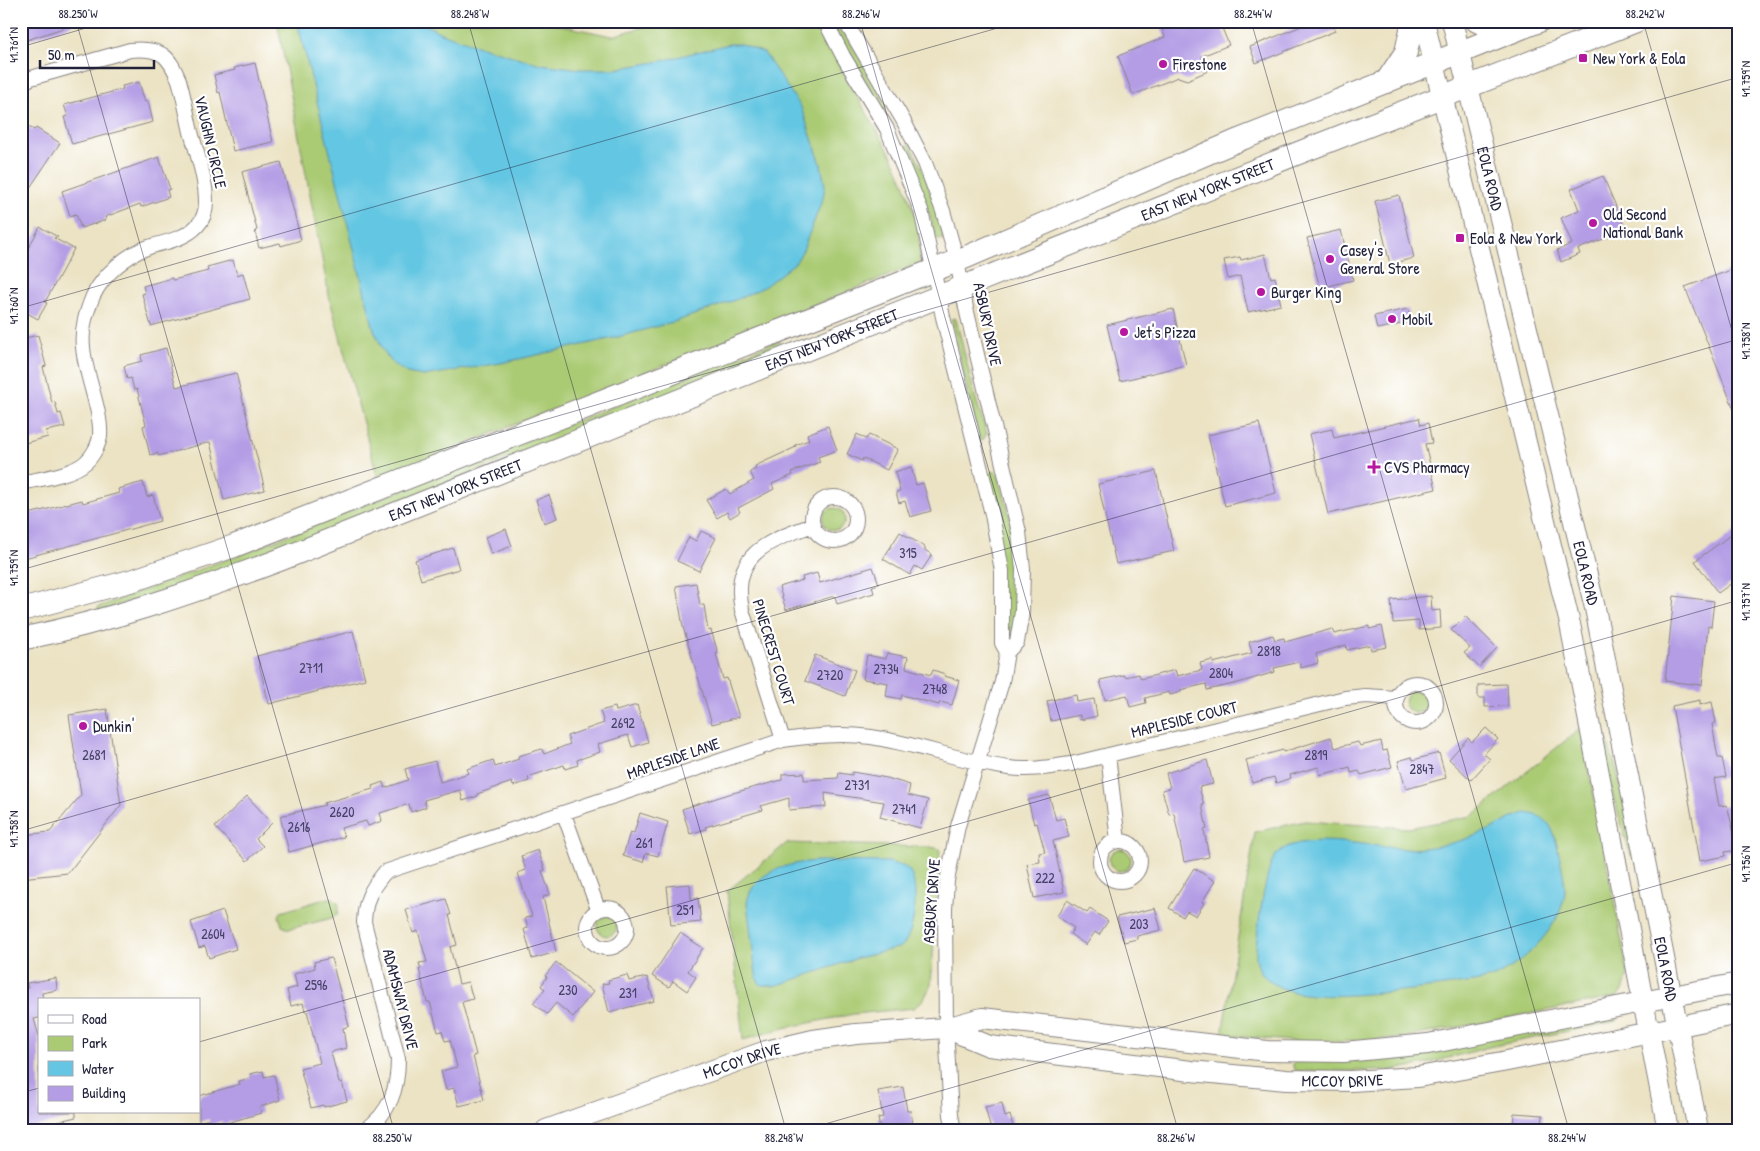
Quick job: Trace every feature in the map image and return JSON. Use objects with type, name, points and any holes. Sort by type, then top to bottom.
[{"type":"main road","points":[[1386,82],[1406,52],[1413,21]]},
{"type":"main road","name":"EOLA ROAD","points":[[1424,21],[1565,605],[1668,1130]]},
{"type":"main road","name":"EOLA ROAD","points":[[1452,21],[1595,608],[1698,1130]]},
{"type":"main road","points":[[1477,21],[1486,25],[1516,30]]},
{"type":"main road","name":"EAST NEW YORK STREET","points":[[21,610],[134,580],[234,546],[957,261],[1234,142],[1539,21]]},
{"type":"main road","name":"EAST NEW YORK STREET","points":[[21,640],[96,622],[216,584],[1636,21]]},
{"type":"main road","name":"MCCOY DRIVE","points":[[546,1130],[766,1051],[813,1040],[856,1034],[946,1028],[982,1018],[1267,1051],[1344,1052],[1428,1044],[1739,983]]},
{"type":"main road","name":"MCCOY DRIVE","points":[[946,1028],[989,1046],[1210,1073],[1286,1080],[1351,1081],[1418,1077],[1739,1014]]},
{"type":"street","name":"ASBURY DRIVE","points":[[825,21],[843,56],[887,129],[920,210],[939,297],[992,514],[1002,571],[1002,642],[1007,652]]},
{"type":"street","name":"ASBURY DRIVE","points":[[845,21],[903,120],[925,163],[943,211],[957,261],[966,308],[1019,532],[1023,569],[1022,612],[1017,642],[1007,652],[1002,682],[958,826],[947,881],[946,1028],[951,1115],[954,1130]]},
{"type":"street","name":"VAUGHN CIRCLE","points":[[21,83],[31,78],[130,50],[147,49],[162,55],[172,64],[179,81],[204,184],[206,204],[203,216],[196,227],[185,234],[146,248],[125,260],[108,275],[94,294],[86,314],[83,330],[85,362],[99,421],[100,438],[94,453],[85,463],[74,469],[21,483]]},
{"type":"street","name":"PINECREST COURT","points":[[783,740],[742,610],[739,589],[740,578],[750,558],[759,550],[775,539],[813,525]]},
{"type":"street","name":"MAPLESIDE COURT","points":[[978,763],[1011,768],[1038,769],[1108,756],[1345,698],[1366,696],[1397,698]]},
{"type":"street","name":"MAPLESIDE LANE","points":[[386,872],[783,740],[816,736],[849,735],[870,737],[978,763]]},
{"type":"street","points":[[1108,756],[1118,842]]},
{"type":"street","points":[[564,814],[598,909]]},
{"type":"street","name":"ADAMSWAY DRIVE","points":[[365,1130],[384,1114],[391,1102],[398,1073],[398,1059],[364,922],[368,897],[375,884],[386,872]]},
{"type":"green space","points":[[277,21],[540,21],[612,36],[664,21],[818,21],[844,74],[892,156],[904,183],[919,227],[920,263],[378,479],[329,296]]},
{"type":"green space","points":[[830,21],[838,21],[888,106],[883,110]]},
{"type":"green space","points":[[910,144],[925,174],[944,239],[938,240],[936,237],[919,184],[905,154],[904,147]]},
{"type":"green space","points":[[951,319],[956,319],[975,396],[987,433],[983,440],[979,440]]},
{"type":"green space","points":[[780,340],[780,343],[706,379],[279,550],[182,585],[99,611],[98,607],[244,553]]},
{"type":"green space","points":[[992,471],[998,473],[1016,547],[1017,602],[1012,642],[1007,646],[989,475]]},
{"type":"green space","points":[[834,508],[842,511],[845,519],[842,527],[834,530],[826,527],[823,519],[826,511]]},
{"type":"green space","points":[[1416,691],[1424,694],[1427,702],[1424,710],[1416,713],[1408,710],[1405,702],[1408,694]]},
{"type":"green space","points":[[1600,719],[1618,774],[1635,855],[1631,856],[1612,793],[1597,720]]},
{"type":"green space","points":[[1581,728],[1628,974],[1624,988],[1617,997],[1401,1038],[1313,1043],[1222,1035],[1255,832],[1305,821],[1408,828],[1472,816]]},
{"type":"green space","points":[[787,843],[931,847],[940,849],[931,985],[924,999],[914,1008],[854,1014],[784,1028],[743,1040],[727,891]]},
{"type":"green space","points":[[1120,849],[1130,856],[1131,860],[1124,870],[1120,871],[1110,864],[1109,860],[1116,850]]},
{"type":"green space","points":[[333,898],[339,904],[338,914],[332,918],[289,929],[282,926],[279,916],[281,912]]},
{"type":"green space","points":[[603,916],[611,916],[617,922],[617,930],[611,936],[603,936],[597,930],[597,922]]},
{"type":"green space","points":[[1617,1017],[1618,1019],[1617,1021],[1489,1047],[1426,1064],[1386,1071],[1301,1071],[1295,1070],[1293,1067],[1293,1064],[1297,1061],[1361,1060]]},
{"type":"water","points":[[297,21],[419,21],[441,33],[488,49],[541,64],[581,69],[615,69],[661,61],[729,44],[741,44],[764,53],[801,107],[821,164],[825,186],[823,198],[803,250],[796,262],[764,287],[738,299],[677,321],[618,337],[501,363],[423,376],[407,373],[393,364],[383,350],[374,330]]},
{"type":"water","points":[[1526,813],[1542,818],[1547,822],[1554,834],[1565,891],[1563,904],[1550,929],[1530,952],[1507,970],[1491,978],[1468,983],[1335,996],[1303,994],[1288,990],[1275,985],[1261,972],[1256,957],[1261,906],[1267,877],[1274,858],[1284,849],[1298,843],[1316,841],[1336,841],[1407,849],[1427,848],[1466,839]]},
{"type":"water","points":[[817,861],[889,862],[908,869],[914,885],[915,909],[906,941],[901,947],[858,958],[775,986],[761,985],[756,975],[747,903],[750,892],[756,883],[773,871],[795,864]]},
{"type":"building","points":[[21,21],[72,21],[72,25],[21,42]]},
{"type":"building","name":"Firestone","points":[[1159,21],[1219,21],[1229,45],[1202,56],[1208,71],[1187,80],[1178,77],[1133,95],[1118,56],[1165,37]]},
{"type":"building","points":[[1314,21],[1331,21],[1335,31],[1256,63],[1250,47]]},
{"type":"building","points":[[255,63],[273,142],[233,151],[220,92],[218,93],[214,75]]},
{"type":"building","points":[[139,82],[145,102],[148,101],[153,122],[72,144],[64,117],[68,116],[64,105],[123,89],[122,86]]},
{"type":"building","points":[[21,122],[34,130],[36,128],[60,143],[21,201]]},
{"type":"building","points":[[159,157],[170,189],[167,190],[169,197],[141,207],[140,204],[105,217],[106,220],[81,228],[76,214],[70,216],[62,191]]},
{"type":"building","points":[[281,162],[301,240],[281,246],[280,243],[259,248],[255,231],[257,230],[242,172]]},
{"type":"building","name":"Old Second National Bank","points":[[1603,176],[1626,230],[1578,249],[1580,254],[1561,262],[1557,250],[1572,244],[1561,218],[1579,210],[1571,189]]},
{"type":"building","name":"Casey's General Store","points":[[1399,195],[1414,258],[1390,264],[1375,201]]},
{"type":"building","points":[[40,227],[58,237],[54,238],[74,249],[45,302],[47,303],[38,319],[21,310],[21,261]]},
{"type":"building","name":"Casey's General Store","points":[[1341,230],[1353,280],[1320,288],[1307,238]]},
{"type":"building","name":"Burger King","points":[[1265,254],[1271,278],[1275,277],[1281,305],[1248,312],[1240,276],[1228,279],[1224,260],[1240,257],[1241,260]]},
{"type":"building","points":[[233,260],[237,275],[243,273],[250,299],[151,326],[142,294],[145,293],[143,286],[208,271],[207,267]]},
{"type":"building","points":[[1739,267],[1739,419],[1738,419],[1685,287]]},
{"type":"building","points":[[1173,309],[1186,365],[1120,381],[1107,325]]},
{"type":"building","name":"Mobil","points":[[1408,309],[1411,322],[1377,329],[1374,316]]},
{"type":"building","points":[[38,335],[46,366],[43,367],[52,403],[55,402],[58,414],[61,413],[65,427],[46,431],[48,437],[21,444],[21,339]]},
{"type":"building","points":[[166,348],[176,387],[236,373],[265,490],[224,500],[210,442],[158,456],[158,453],[150,455],[143,426],[146,425],[137,389],[134,390],[131,378],[127,379],[124,366],[142,361],[141,355]]},
{"type":"building","name":"CVS Pharmacy","points":[[1419,418],[1421,425],[1428,423],[1432,443],[1425,444],[1436,489],[1328,514],[1309,434],[1332,429],[1334,438]]},
{"type":"building","points":[[1259,423],[1276,493],[1225,506],[1208,435]]},
{"type":"building","points":[[828,426],[837,450],[818,457],[820,462],[792,472],[793,475],[772,484],[774,489],[738,508],[740,512],[730,518],[727,512],[717,518],[706,500],[726,489],[730,494],[754,480],[750,472],[756,469],[755,466],[796,447],[795,445],[809,440],[807,434]]},
{"type":"building","points":[[857,434],[866,439],[869,435],[898,449],[887,470],[863,458],[862,461],[847,454]]},
{"type":"building","points":[[911,467],[916,485],[923,483],[931,511],[910,517],[905,501],[899,503],[896,492],[900,491],[895,472]]},
{"type":"building","points":[[1156,471],[1174,551],[1116,564],[1098,484]]},
{"type":"building","points":[[143,482],[147,497],[153,495],[160,521],[21,559],[21,516],[82,500],[83,503],[119,493],[118,489]]},
{"type":"building","points":[[549,495],[557,518],[544,523],[536,500]]},
{"type":"building","points":[[506,529],[512,546],[491,554],[485,537]]},
{"type":"building","points":[[1739,529],[1739,578],[1718,593],[1695,561]]},
{"type":"building","points":[[701,531],[716,538],[699,571],[677,561],[689,537],[696,541]]},
{"type":"building","points":[[900,532],[925,547],[925,550],[932,555],[922,570],[915,566],[910,575],[883,559]]},
{"type":"building","points":[[453,548],[459,569],[421,580],[415,560]]},
{"type":"building","points":[[873,567],[879,584],[872,586],[874,593],[837,604],[835,596],[786,610],[779,587],[803,580],[802,577],[817,573],[820,583]]},
{"type":"building","points":[[696,583],[700,605],[704,605],[708,631],[711,630],[718,653],[716,654],[723,679],[727,678],[739,717],[712,724],[683,627],[676,586]]},
{"type":"building","points":[[1431,596],[1432,611],[1440,610],[1441,628],[1419,630],[1419,621],[1393,623],[1391,600]]},
{"type":"building","points":[[1674,596],[1714,601],[1711,627],[1708,626],[1702,685],[1665,681]]},
{"type":"building","points":[[1465,616],[1497,648],[1479,667],[1464,653],[1470,648],[1451,630]]},
{"type":"building","points":[[1369,626],[1369,629],[1382,626],[1387,647],[1371,650],[1370,645],[1347,650],[1346,645],[1316,654],[1318,663],[1301,668],[1299,662],[1274,668],[1275,672],[1238,683],[1207,690],[1206,684],[1180,690],[1181,692],[1170,695],[1169,692],[1145,698],[1146,703],[1130,707],[1127,695],[1105,700],[1100,680],[1139,674],[1141,679],[1175,670],[1177,676],[1202,670],[1200,663],[1213,660],[1213,663],[1252,653],[1249,642],[1273,635],[1275,640],[1284,638],[1285,642],[1332,629],[1334,634]]},
{"type":"building","points":[[353,631],[365,679],[269,704],[257,656]]},
{"type":"building","points":[[887,653],[908,657],[906,668],[931,675],[933,670],[945,674],[944,676],[959,680],[952,705],[940,702],[939,705],[902,695],[901,699],[886,696],[888,683],[863,679],[867,655],[886,659]]},
{"type":"building","points":[[815,655],[855,670],[845,696],[805,681]]},
{"type":"building","points":[[1507,684],[1508,706],[1485,707],[1485,698],[1478,698],[1478,685]]},
{"type":"building","points":[[1076,695],[1077,702],[1094,699],[1097,716],[1080,720],[1080,715],[1051,721],[1047,701]]},
{"type":"building","points":[[1700,700],[1700,705],[1712,702],[1716,723],[1712,724],[1718,758],[1722,758],[1726,777],[1714,779],[1719,806],[1727,805],[1738,850],[1725,852],[1726,856],[1700,861],[1672,706]]},
{"type":"building","points":[[637,705],[648,742],[632,747],[628,735],[598,744],[600,752],[577,760],[578,765],[565,769],[564,765],[528,777],[529,781],[513,786],[512,782],[463,801],[460,790],[424,800],[426,807],[411,812],[409,804],[380,813],[382,821],[368,826],[366,821],[341,828],[344,837],[289,852],[280,816],[325,805],[324,803],[373,789],[372,786],[383,782],[385,788],[408,780],[405,769],[435,761],[440,782],[469,773],[467,769],[493,760],[495,767],[519,759],[518,756],[542,749],[544,754],[570,744],[567,736],[604,723],[600,711],[615,707],[616,711]]},
{"type":"building","points":[[107,709],[121,805],[68,873],[21,878],[21,835],[50,832],[81,795],[69,715]]},
{"type":"building","points":[[1486,728],[1498,739],[1484,754],[1490,759],[1471,780],[1449,759],[1468,738],[1472,742]]},
{"type":"building","points":[[1331,737],[1335,748],[1358,742],[1360,746],[1381,741],[1383,751],[1387,750],[1392,767],[1361,775],[1359,771],[1351,773],[1350,767],[1320,775],[1318,767],[1290,775],[1291,778],[1276,783],[1274,777],[1252,783],[1246,760],[1283,750],[1283,752]]},
{"type":"building","points":[[1439,753],[1446,778],[1406,789],[1398,761],[1412,757],[1413,760]]},
{"type":"building","points":[[1207,760],[1213,784],[1199,787],[1204,805],[1202,805],[1207,829],[1204,830],[1209,857],[1184,862],[1174,813],[1169,814],[1162,790],[1170,788],[1166,773]]},
{"type":"building","points":[[852,772],[887,778],[910,785],[908,795],[928,800],[920,828],[880,817],[884,802],[825,793],[826,807],[789,810],[789,798],[761,806],[763,810],[705,827],[706,829],[690,834],[682,809],[782,780],[782,774],[804,773],[804,780],[838,778],[839,773],[852,775]]},
{"type":"building","points":[[1049,795],[1056,820],[1064,818],[1069,837],[1053,841],[1064,892],[1034,898],[1027,864],[1040,862],[1039,853],[1045,852],[1037,823],[1034,824],[1028,800]]},
{"type":"building","points":[[247,796],[272,823],[256,839],[263,846],[247,861],[215,827]]},
{"type":"building","points":[[640,813],[668,822],[658,856],[646,853],[643,862],[623,856],[630,832],[634,833]]},
{"type":"building","points":[[538,850],[545,870],[542,871],[550,894],[543,897],[556,952],[532,959],[524,929],[528,928],[525,918],[532,916],[518,873],[526,870],[521,856]]},
{"type":"building","points":[[1194,868],[1215,881],[1196,916],[1187,911],[1183,917],[1169,908]]},
{"type":"building","points":[[690,884],[691,899],[698,898],[701,922],[671,925],[667,886]]},
{"type":"building","points":[[446,899],[457,945],[450,947],[459,984],[468,982],[473,999],[462,1002],[476,1055],[473,1056],[484,1100],[459,1106],[454,1088],[446,1090],[441,1071],[457,1067],[450,1040],[445,1041],[442,1031],[438,1032],[430,1002],[427,1002],[419,963],[427,962],[418,931],[413,933],[406,910]]},
{"type":"building","points":[[1067,900],[1087,913],[1090,909],[1108,921],[1099,935],[1095,932],[1086,945],[1070,934],[1074,928],[1057,916]]},
{"type":"building","points":[[1155,908],[1161,930],[1137,936],[1137,939],[1124,942],[1117,917]]},
{"type":"building","points":[[223,911],[236,949],[209,958],[205,946],[199,948],[191,922]]},
{"type":"building","points":[[680,933],[703,948],[688,971],[696,977],[687,991],[673,981],[669,987],[652,976]]},
{"type":"building","points":[[331,958],[349,1026],[343,1028],[346,1048],[331,1052],[339,1083],[342,1082],[347,1101],[311,1108],[300,1068],[320,1063],[307,1011],[305,1011],[303,1003],[291,1006],[287,990],[297,987],[294,974],[315,968],[314,962]]},
{"type":"building","points":[[556,962],[593,992],[573,1017],[556,1003],[547,1014],[533,1003],[545,989],[541,986],[547,977],[545,976]]},
{"type":"building","points":[[627,975],[629,981],[647,977],[654,1001],[609,1012],[602,984],[609,983],[608,980]]},
{"type":"building","points":[[56,978],[57,990],[42,993],[43,998],[38,998],[38,1018],[34,1019],[38,1033],[38,1114],[76,1114],[76,1117],[25,1129],[21,1112],[21,1007],[26,1006],[24,989],[28,988],[27,983]]},
{"type":"building","points":[[263,1071],[264,1077],[274,1075],[280,1100],[260,1107],[261,1113],[223,1124],[222,1121],[210,1125],[209,1119],[199,1122],[200,1096],[240,1084],[239,1081],[251,1078],[250,1074]]},
{"type":"building","points":[[903,1087],[907,1111],[911,1111],[913,1126],[893,1130],[880,1130],[878,1118],[883,1117],[878,1091]]},
{"type":"building","points":[[1002,1103],[1005,1117],[1010,1115],[1014,1130],[991,1130],[985,1107]]},
{"type":"building","points":[[1514,1113],[1543,1115],[1542,1130],[1513,1130]]},
{"type":"place","name":"New York & Eola","points":[[1583,58]]},
{"type":"place","name":"Firestone","points":[[1163,64]]},
{"type":"place","name":"Old Second National Bank","points":[[1593,223]]},
{"type":"place","name":"Eola & New York","points":[[1460,238]]},
{"type":"place","name":"Casey's General Store","points":[[1330,259]]},
{"type":"place","name":"Burger King","points":[[1261,292]]},
{"type":"place","name":"Mobil","points":[[1392,319]]},
{"type":"place","name":"Jet's Pizza","points":[[1124,332]]},
{"type":"place","name":"CVS Pharmacy","points":[[1374,467]]},
{"type":"place","name":"Dunkin'","points":[[83,726]]}]
